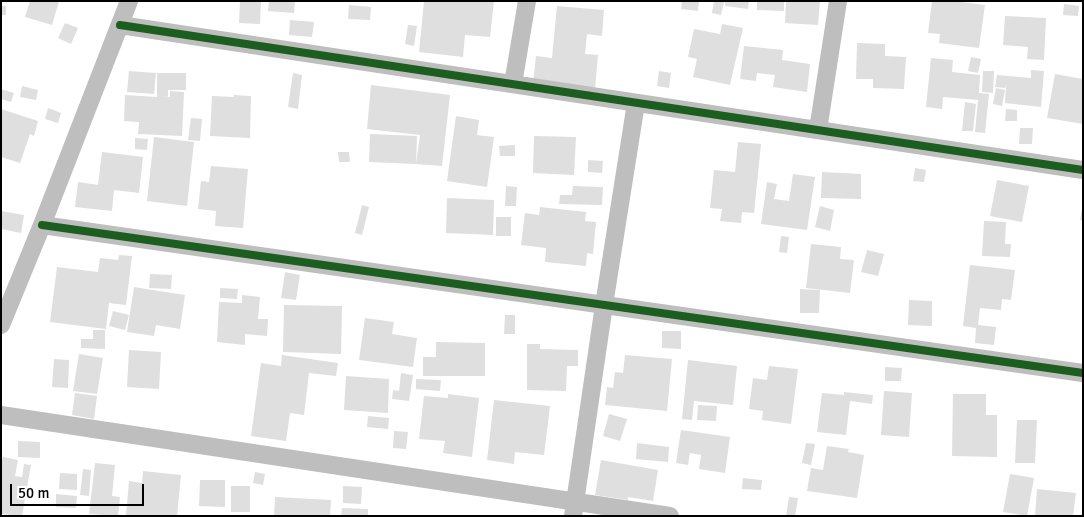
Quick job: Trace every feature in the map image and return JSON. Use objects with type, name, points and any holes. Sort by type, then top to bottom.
[{"type":"street","points":[[1,325],[129,1]]},
{"type":"street","points":[[514,84],[527,1]]},
{"type":"street","points":[[818,130],[838,1]]},
{"type":"street","points":[[120,25],[1083,170]]},
{"type":"street","points":[[574,509],[636,103]]},
{"type":"street","points":[[42,225],[1083,373]]},
{"type":"street","points":[[1,415],[574,509],[670,516]]},
{"type":"building","points":[[30,1],[59,1],[52,25],[25,17]]},
{"type":"building","points":[[240,1],[261,1],[260,24],[239,23]]},
{"type":"building","points":[[269,1],[295,1],[294,13],[268,11]]},
{"type":"building","points":[[424,1],[494,1],[490,37],[465,35],[463,57],[419,52]]},
{"type":"building","points":[[682,1],[699,1],[698,11],[681,9]]},
{"type":"building","points":[[714,1],[724,2],[721,15],[712,13]]},
{"type":"building","points":[[725,1],[749,1],[748,9],[725,6]]},
{"type":"building","points":[[757,1],[784,1],[784,11],[757,10]]},
{"type":"building","points":[[786,1],[820,1],[818,25],[785,23]]},
{"type":"building","points":[[932,1],[954,1],[985,5],[979,48],[939,43],[940,34],[928,33]]},
{"type":"building","points":[[1064,4],[1079,6],[1078,16],[1063,15]]},
{"type":"building","points":[[349,5],[371,7],[370,20],[348,19]]},
{"type":"building","points":[[1,6],[6,6],[6,15],[1,15]]},
{"type":"building","points":[[557,6],[604,10],[602,36],[587,34],[585,54],[598,55],[595,89],[533,83],[536,56],[552,58]]},
{"type":"building","points":[[1005,16],[1046,18],[1044,60],[1027,59],[1028,47],[1003,45]]},
{"type":"building","points":[[290,20],[314,22],[312,37],[289,35]]},
{"type":"building","points":[[65,23],[78,28],[71,44],[58,38]]},
{"type":"building","points":[[722,24],[743,28],[730,85],[693,77],[697,59],[688,57],[694,29],[720,34]]},
{"type":"building","points":[[408,25],[417,26],[414,46],[405,44]]},
{"type":"building","points":[[857,43],[885,44],[885,56],[906,57],[904,89],[873,88],[873,79],[856,79]]},
{"type":"building","points":[[744,46],[783,50],[782,60],[810,64],[807,92],[773,87],[775,75],[757,73],[756,81],[740,79]]},
{"type":"building","points":[[971,57],[981,59],[978,73],[968,71]]},
{"type":"building","points":[[931,58],[953,60],[952,72],[980,75],[979,93],[989,94],[985,133],[975,132],[978,100],[943,97],[942,109],[926,107]]},
{"type":"building","points":[[1031,70],[1044,71],[1041,107],[1005,103],[1006,85],[1005,88],[995,87],[997,75],[1031,78]]},
{"type":"building","points":[[129,71],[156,73],[154,94],[127,92]]},
{"type":"building","points":[[659,71],[671,73],[669,88],[657,86]]},
{"type":"building","points":[[983,71],[994,71],[993,93],[982,92]]},
{"type":"building","points":[[157,73],[186,73],[186,90],[168,90],[168,97],[170,97],[170,91],[184,92],[182,136],[138,134],[139,122],[124,121],[125,95],[157,97]]},
{"type":"building","points":[[293,73],[302,75],[298,109],[288,107]]},
{"type":"building","points":[[1055,74],[1083,79],[1083,124],[1047,118]]},
{"type":"building","points":[[371,85],[450,95],[442,166],[416,164],[420,135],[367,129]]},
{"type":"building","points":[[22,86],[38,90],[36,100],[20,97]]},
{"type":"building","points":[[996,88],[1005,90],[1002,106],[993,104]]},
{"type":"building","points":[[1,89],[14,93],[11,102],[1,99]]},
{"type":"building","points":[[234,95],[251,96],[250,138],[210,136],[212,96],[234,97]]},
{"type":"building","points":[[965,102],[976,104],[973,131],[962,131]]},
{"type":"building","points":[[48,108],[61,113],[58,123],[45,119]]},
{"type":"building","points":[[1,109],[38,121],[34,136],[30,134],[20,163],[1,157]]},
{"type":"building","points":[[1006,109],[1017,110],[1017,121],[1005,121]]},
{"type":"building","points":[[456,116],[479,120],[477,135],[494,137],[487,187],[447,181]]},
{"type":"building","points":[[191,118],[202,119],[200,141],[188,140]]},
{"type":"building","points":[[1020,128],[1033,128],[1032,144],[1019,144]]},
{"type":"building","points":[[370,134],[417,136],[416,164],[369,162]]},
{"type":"building","points":[[534,136],[576,137],[574,175],[533,173]]},
{"type":"building","points":[[154,137],[194,142],[187,206],[147,201]]},
{"type":"building","points":[[135,138],[148,139],[147,150],[135,149]]},
{"type":"building","points":[[738,142],[761,144],[754,213],[742,212],[741,223],[720,221],[722,209],[710,208],[714,170],[735,172]]},
{"type":"building","points":[[515,145],[515,156],[500,156],[499,146]]},
{"type":"building","points":[[102,152],[143,157],[139,193],[114,190],[112,211],[75,207],[78,182],[98,185]]},
{"type":"building","points":[[338,152],[349,152],[350,162],[339,162]]},
{"type":"building","points":[[588,160],[603,161],[602,173],[588,172]]},
{"type":"building","points":[[211,166],[248,169],[243,228],[215,226],[216,211],[198,209],[201,181],[209,182]]},
{"type":"building","points":[[915,168],[926,170],[924,182],[913,181]]},
{"type":"building","points":[[822,172],[861,174],[861,199],[821,198]]},
{"type":"building","points":[[793,174],[815,177],[807,230],[761,224],[767,182],[777,184],[774,199],[789,201]]},
{"type":"building","points":[[997,180],[1029,186],[1022,222],[990,216]]},
{"type":"building","points":[[506,186],[517,187],[516,206],[505,206]]},
{"type":"building","points":[[573,186],[603,187],[602,205],[559,204],[560,195],[572,195]]},
{"type":"building","points":[[447,198],[494,200],[493,235],[446,233]]},
{"type":"building","points":[[362,205],[369,207],[362,235],[355,233]]},
{"type":"building","points":[[820,206],[834,210],[830,231],[815,227]]},
{"type":"building","points":[[540,207],[586,212],[585,221],[596,222],[593,254],[587,253],[586,266],[545,262],[546,248],[521,245],[525,213],[539,215]]},
{"type":"building","points":[[1083,208],[1083,221],[1080,220]]},
{"type":"building","points":[[1,211],[24,215],[21,233],[1,229]]},
{"type":"building","points":[[496,217],[511,217],[511,236],[496,236]]},
{"type":"building","points":[[984,221],[1006,222],[1005,244],[1011,244],[1010,257],[982,256]]},
{"type":"building","points":[[781,236],[789,237],[787,253],[779,252]]},
{"type":"building","points":[[811,244],[841,247],[840,259],[854,260],[850,293],[806,288]]},
{"type":"building","points":[[867,250],[884,254],[878,276],[861,272]]},
{"type":"building","points":[[119,255],[132,256],[126,305],[109,303],[106,329],[50,322],[57,267],[98,272],[100,258],[118,260]]},
{"type":"building","points":[[970,265],[1015,270],[1011,300],[1002,299],[1001,310],[980,308],[978,325],[996,327],[994,345],[975,343],[976,328],[963,326]]},
{"type":"building","points":[[285,272],[300,275],[296,300],[281,298]]},
{"type":"building","points":[[150,274],[172,275],[171,289],[149,288]]},
{"type":"building","points":[[134,287],[185,295],[180,329],[156,325],[154,336],[127,332]]},
{"type":"building","points":[[220,288],[238,289],[237,299],[220,298]]},
{"type":"building","points":[[800,289],[820,290],[819,313],[800,313]]},
{"type":"building","points":[[242,295],[260,297],[258,319],[268,319],[267,336],[245,334],[245,345],[217,342],[219,302],[242,303]]},
{"type":"building","points":[[909,300],[932,301],[932,326],[908,325]]},
{"type":"building","points":[[284,305],[342,306],[341,354],[283,352]]},
{"type":"building","points":[[113,311],[129,315],[125,330],[109,326]]},
{"type":"building","points":[[505,315],[515,315],[515,334],[504,334]]},
{"type":"building","points":[[365,318],[394,322],[392,334],[417,338],[413,367],[359,360]]},
{"type":"building","points":[[93,330],[105,330],[105,349],[81,348],[81,339],[93,339]]},
{"type":"building","points":[[662,331],[681,331],[681,349],[662,348]]},
{"type":"building","points":[[436,342],[485,343],[485,376],[423,376],[423,357],[436,357]]},
{"type":"building","points":[[527,344],[540,344],[540,349],[578,350],[578,366],[567,366],[566,391],[527,390]]},
{"type":"building","points":[[129,350],[161,352],[159,389],[127,387]]},
{"type":"building","points":[[79,354],[103,358],[97,394],[73,391]]},
{"type":"building","points":[[282,355],[338,363],[336,376],[309,373],[304,415],[290,413],[286,441],[251,436],[261,363],[281,366]]},
{"type":"building","points":[[625,355],[672,359],[667,411],[605,405],[607,387],[613,388],[615,372],[623,373]]},
{"type":"building","points":[[54,359],[69,360],[68,388],[52,387]]},
{"type":"building","points":[[688,360],[737,366],[733,405],[694,401],[692,420],[682,419]]},
{"type":"building","points":[[769,366],[798,369],[791,424],[762,420],[763,411],[749,409],[753,378],[767,380]]},
{"type":"building","points":[[885,367],[902,368],[901,381],[885,381]]},
{"type":"building","points":[[401,373],[413,375],[409,401],[392,399],[393,390],[399,391]]},
{"type":"building","points":[[346,376],[389,379],[388,413],[344,410]]},
{"type":"building","points":[[416,379],[441,380],[440,391],[416,389]]},
{"type":"building","points":[[884,391],[912,393],[909,437],[881,435]]},
{"type":"building","points":[[844,392],[873,395],[872,404],[850,401],[846,435],[817,432],[822,393],[844,395]]},
{"type":"building","points":[[75,393],[97,396],[94,419],[72,415]]},
{"type":"building","points":[[448,394],[479,398],[472,457],[443,453],[445,441],[419,439],[424,396],[448,398]]},
{"type":"building","points":[[953,394],[986,394],[986,415],[997,415],[997,457],[952,456]]},
{"type":"building","points":[[494,400],[550,406],[544,455],[515,452],[514,464],[487,460]]},
{"type":"building","points":[[698,405],[717,406],[716,421],[697,420]]},
{"type":"building","points":[[609,414],[627,419],[620,441],[603,436]]},
{"type":"building","points":[[368,416],[389,418],[388,429],[367,427]]},
{"type":"building","points":[[1017,420],[1037,420],[1035,463],[1015,463]]},
{"type":"building","points":[[681,430],[730,437],[725,473],[699,469],[701,455],[690,453],[688,465],[676,463]]},
{"type":"building","points":[[394,431],[408,432],[406,449],[393,448]]},
{"type":"building","points":[[18,441],[40,442],[40,458],[18,457]]},
{"type":"building","points":[[637,443],[669,447],[668,462],[636,459]]},
{"type":"building","points":[[806,443],[815,444],[811,465],[802,463]]},
{"type":"building","points":[[827,446],[849,449],[848,452],[864,455],[857,498],[807,491],[811,468],[823,470]]},
{"type":"building","points":[[3,457],[18,460],[15,476],[22,477],[24,464],[31,465],[22,516],[1,514],[1,464]]},
{"type":"building","points":[[601,460],[658,470],[653,501],[628,497],[628,500],[595,495]]},
{"type":"building","points":[[95,463],[115,465],[112,496],[120,497],[118,516],[89,514]]},
{"type":"building","points":[[83,469],[91,470],[89,496],[80,495]]},
{"type":"building","points":[[143,471],[181,475],[177,516],[126,516],[129,481],[142,483]]},
{"type":"building","points":[[255,472],[265,474],[263,485],[253,483]]},
{"type":"building","points":[[60,473],[77,474],[77,490],[59,489]]},
{"type":"building","points":[[1010,474],[1034,478],[1027,516],[1003,512]]},
{"type":"building","points":[[743,478],[762,480],[761,490],[742,489]]},
{"type":"building","points":[[200,480],[225,480],[225,507],[199,506]]},
{"type":"building","points":[[231,486],[250,486],[250,512],[231,512]]},
{"type":"building","points":[[343,486],[362,487],[361,504],[343,503]]},
{"type":"building","points":[[1037,489],[1076,493],[1073,516],[1035,516]]},
{"type":"building","points":[[56,494],[77,496],[76,508],[56,507]]},
{"type":"building","points":[[275,497],[331,500],[330,516],[274,516]]},
{"type":"building","points":[[789,497],[798,498],[795,516],[786,516]]},
{"type":"building","points":[[342,508],[368,509],[368,516],[341,516]]},
{"type":"cycle path","points":[[120,25],[1083,170]]},
{"type":"cycle path","points":[[42,225],[1083,373]]}]
